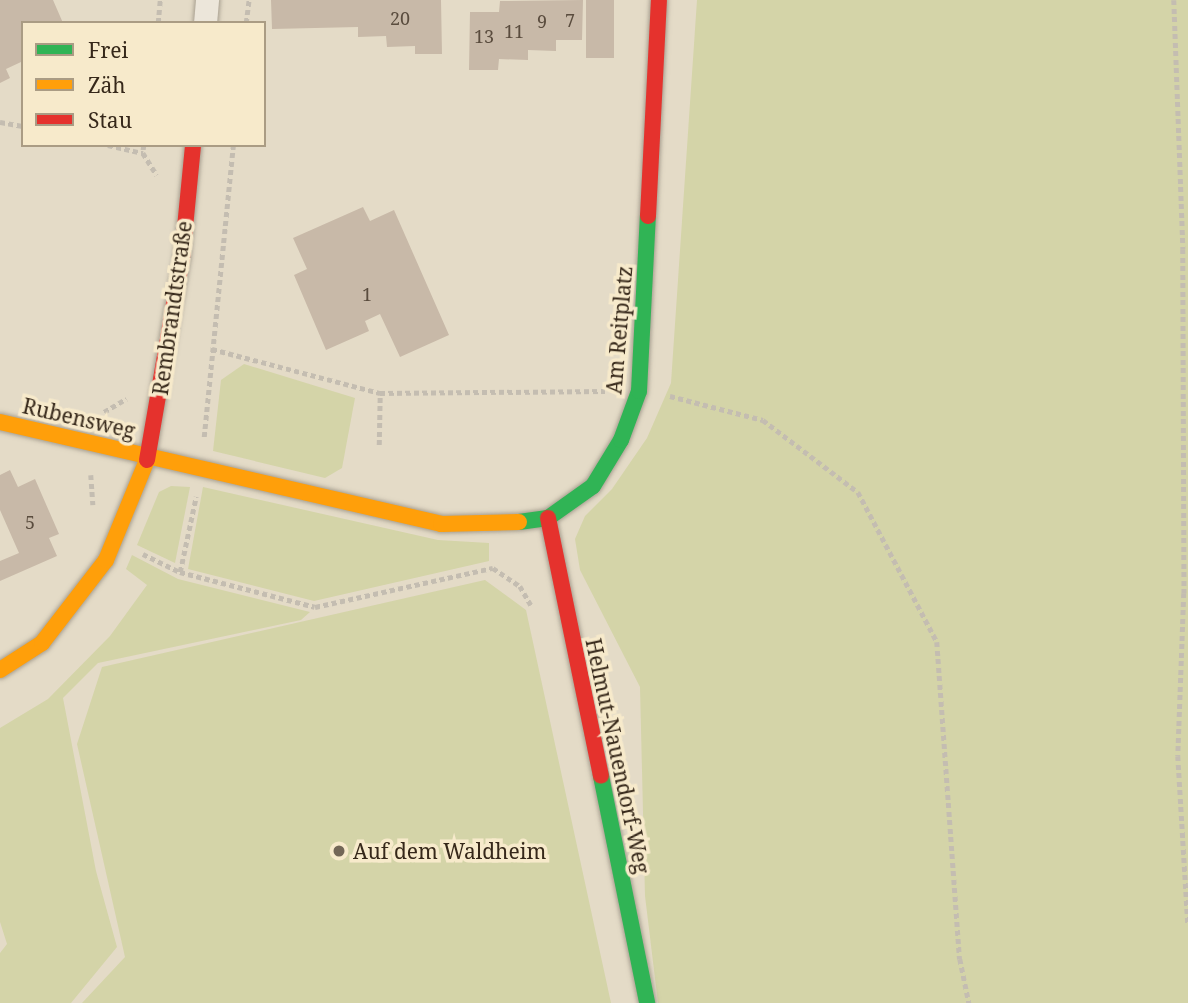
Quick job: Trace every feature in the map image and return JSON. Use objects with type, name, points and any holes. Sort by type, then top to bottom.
[{"type":"street","points":[[205,21],[207,0]]},
{"type":"street","name":"Am Reitplatz","points":[[149,456],[441,524],[495,525],[548,517],[593,486],[621,440],[639,391],[659,0]]},
{"type":"street","name":"Rembrandtstraße","points":[[0,670],[42,643],[106,561],[149,456],[176,296],[193,147]]},
{"type":"street","name":"Rubensweg","points":[[0,422],[149,456]]},
{"type":"street","name":"Helmut-Nauendorf-Weg","points":[[548,517],[647,1003]]},
{"type":"path","points":[[158,21],[160,0]]},
{"type":"path","points":[[246,21],[249,0]]},
{"type":"path","points":[[1174,0],[1183,249],[1184,593],[1178,756],[1188,923]]},
{"type":"path","points":[[0,122],[21,126]]},
{"type":"path","points":[[117,147],[143,153]]},
{"type":"path","points":[[180,572],[202,468],[233,147]]},
{"type":"path","points":[[212,349],[380,393],[639,391],[763,420],[858,492],[937,642],[960,959],[969,1003]]},
{"type":"path","points":[[379,445],[380,393]]},
{"type":"path","points":[[114,539],[180,572],[315,607],[492,568],[520,586],[534,618]]},
{"type":"green space","points":[[697,0],[1188,0],[1188,1003],[658,1003],[645,896],[640,687],[580,570],[575,539],[585,516],[612,489],[647,438],[671,383]]},
{"type":"green space","points":[[244,364],[355,398],[342,468],[325,478],[213,451],[221,380]]},
{"type":"green space","points":[[171,486],[190,487],[175,563],[137,545],[159,492]]},
{"type":"green space","points":[[203,487],[438,540],[489,543],[489,561],[314,601],[188,569]]},
{"type":"green space","points":[[132,555],[178,579],[310,612],[301,620],[98,663],[63,698],[96,871],[117,947],[71,1003],[0,1003],[0,953],[7,944],[0,922],[0,728],[48,699],[110,636],[147,585],[126,569]]},
{"type":"green space","name":"Auf dem Waldheim","points":[[485,580],[526,610],[611,1003],[82,1003],[125,957],[77,744],[102,667]]},
{"type":"building","points":[[0,0],[53,0],[62,21],[21,21],[21,62],[6,69],[10,78],[0,83]]},
{"type":"building","points":[[271,0],[441,0],[442,54],[415,54],[415,46],[387,47],[386,36],[358,37],[358,27],[272,29]]},
{"type":"building","points":[[583,0],[582,40],[556,40],[556,51],[528,50],[528,60],[499,59],[498,70],[469,70],[470,12],[499,12],[500,1]]},
{"type":"building","points":[[586,0],[614,0],[614,58],[586,58]]},
{"type":"building","points":[[363,207],[370,221],[394,210],[449,335],[400,357],[380,314],[365,321],[369,331],[326,350],[294,275],[307,269],[293,238]]},
{"type":"building","points":[[10,470],[18,487],[35,479],[59,534],[49,538],[57,556],[0,581],[0,561],[19,553],[0,510],[0,475]]},
{"type":"traffic: fast","points":[[519,522],[548,518],[593,486],[621,440],[639,391],[648,216]]},
{"type":"traffic: fast","points":[[601,776],[647,1003]]},
{"type":"traffic: slow","points":[[0,422],[441,524],[519,522]]},
{"type":"traffic: slow","points":[[0,670],[42,643],[106,560],[147,460]]},
{"type":"traffic: jam","points":[[648,216],[659,0]]},
{"type":"traffic: jam","points":[[147,460],[182,258],[193,147]]},
{"type":"traffic: jam","points":[[548,518],[601,776]]},
{"type":"place","name":"Auf dem Waldheim","points":[[339,851]]}]
